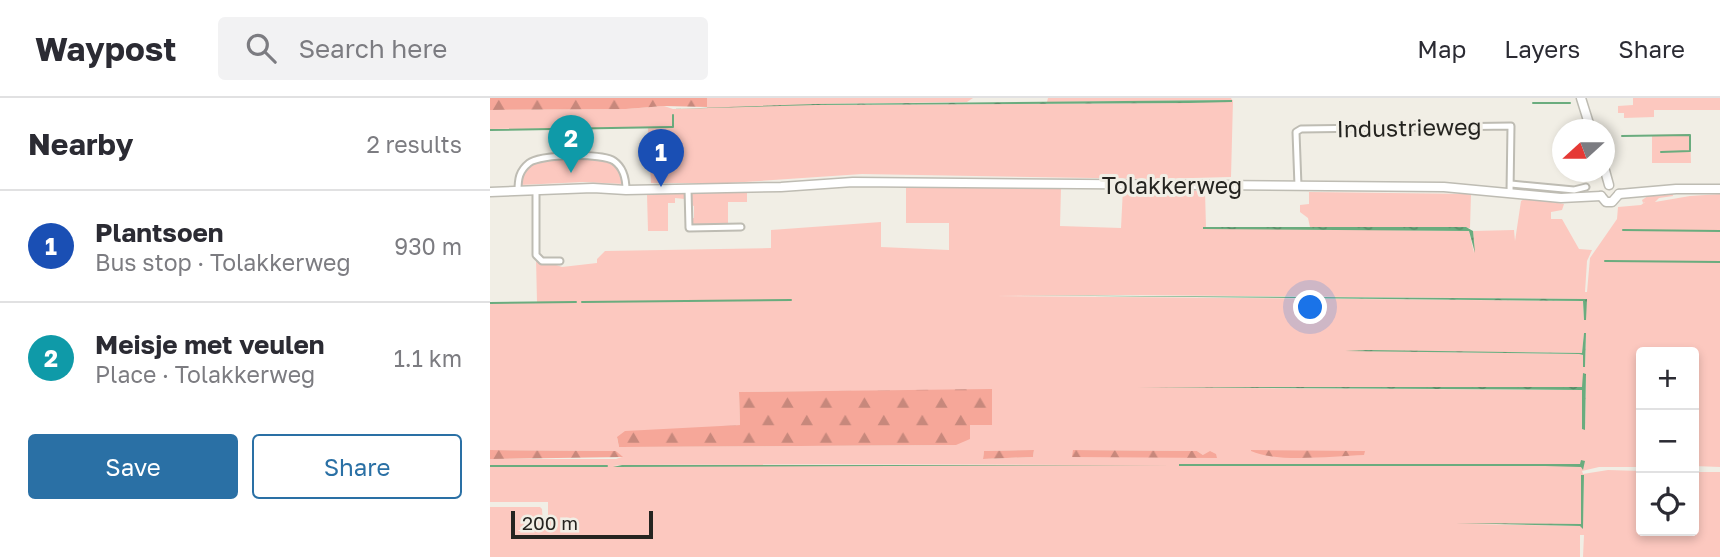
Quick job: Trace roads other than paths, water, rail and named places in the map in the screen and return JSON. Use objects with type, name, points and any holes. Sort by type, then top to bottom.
[{"type":"main road","points":[[1581,98],[1588,119]]},
{"type":"main road","name":"Tolakkerweg","points":[[490,192],[593,188],[727,190],[853,182],[1511,188],[1569,198],[1601,196]]},
{"type":"main road","points":[[1619,194],[1616,187],[1609,185],[1603,188],[1601,196],[1612,202],[1619,194],[1676,189],[1720,189]]},
{"type":"street","name":"Industrieweg","points":[[1297,186],[1296,132],[1301,129],[1511,126],[1511,188]]},
{"type":"street","points":[[518,191],[519,175],[531,161],[541,158],[587,157],[613,160],[623,171],[626,190]]},
{"type":"street","points":[[1511,188],[1574,190],[1586,187]]},
{"type":"street","points":[[688,189],[689,228],[741,227]]},
{"type":"street","points":[[536,191],[536,255],[542,261],[560,261]]},
{"type":"water","points":[[1232,100],[1189,103],[816,105],[672,109],[815,104]]},
{"type":"water","points":[[1203,227],[1466,227],[1473,231],[1475,253],[1469,231]]},
{"type":"water","points":[[996,295],[1587,299],[1584,320],[1583,301]]},
{"type":"water","points":[[1584,333],[1585,367],[1583,355],[1579,354],[1345,351],[1582,353]]},
{"type":"water","points":[[1583,373],[1586,374],[1585,430],[1582,429],[1582,390],[1137,387],[1582,387]]},
{"type":"water","points":[[1581,460],[1585,461],[1583,470],[1581,467],[1545,466],[1179,466],[1580,464]]},
{"type":"water","points":[[622,465],[1175,465],[613,467]]},
{"type":"water","points":[[1581,475],[1584,475],[1583,529],[1580,526],[1456,523],[1581,524]]},
{"type":"waterway","points":[[1533,103],[1570,103]]},
{"type":"waterway","points":[[490,130],[673,127],[673,115]]},
{"type":"waterway","points":[[1622,136],[1690,135],[1690,151],[1661,152]]},
{"type":"waterway","points":[[1623,230],[1720,231]]},
{"type":"waterway","points":[[1605,261],[1720,262]]},
{"type":"waterway","points":[[582,302],[791,300]]},
{"type":"waterway","points":[[490,303],[576,302]]},
{"type":"waterway","points":[[490,466],[607,466]]},
{"type":"place","name":"Meisje met veulen","points":[[571,173]]},
{"type":"place","name":"Plantsoen","points":[[661,187]]}]
